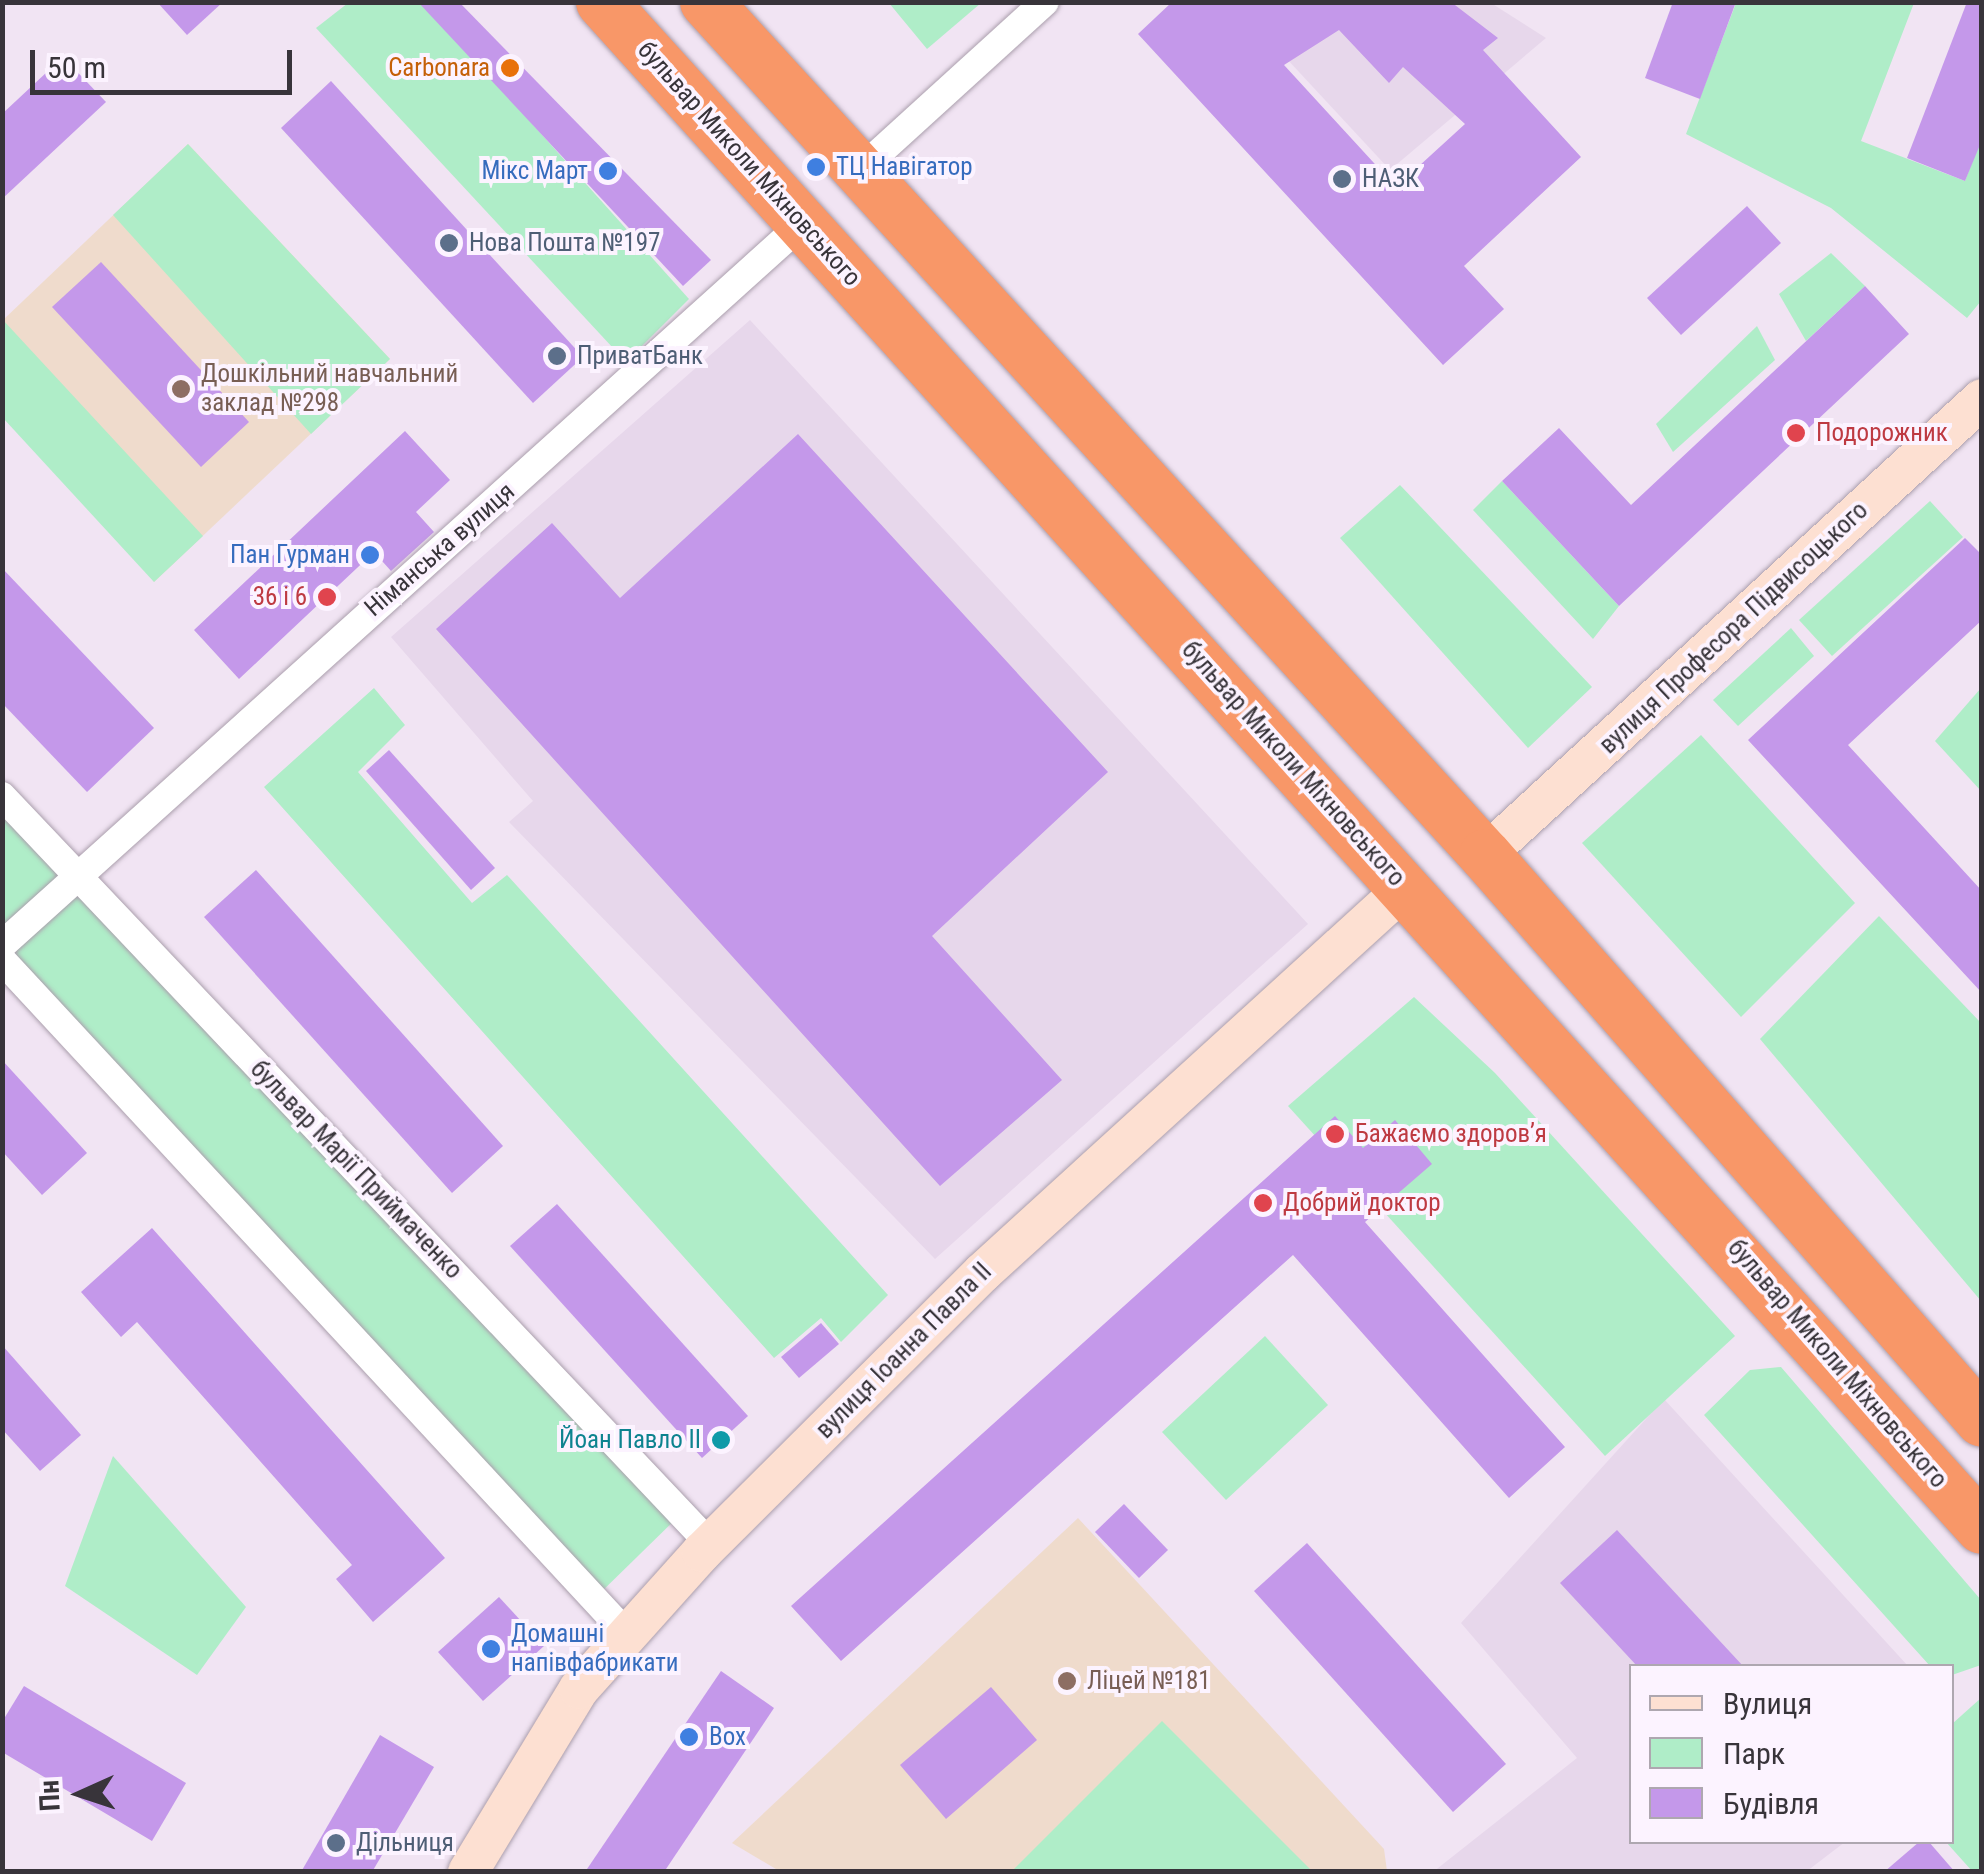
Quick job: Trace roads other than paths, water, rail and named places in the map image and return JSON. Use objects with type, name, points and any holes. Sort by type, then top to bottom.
[{"type":"highway","name":"бульвар Миколи Міхновського","points":[[602,2],[1982,1528]]},
{"type":"highway","points":[[706,2],[1485,855],[1982,1421]]},
{"type":"street","points":[[860,171],[1046,2]]},
{"type":"street","name":"Німанська вулиця","points":[[2,945],[73,874],[803,222]]},
{"type":"street","name":"вулиця Професора Підвисоцького","points":[[1485,855],[1982,400]]},
{"type":"street","name":"бульвар Марії Приймаченко","points":[[2,796],[710,1544]]},
{"type":"street","name":"вулиця Іоанна Павла II","points":[[468,1872],[579,1689],[625,1632],[982,1273],[1406,887]]},
{"type":"street","points":[[2,960],[625,1632]]},
{"type":"place","name":"Carbonara","points":[[510,68]]},
{"type":"place","name":"ТЦ Навігатор","points":[[816,167]]},
{"type":"place","name":"Мікс Март","points":[[608,171]]},
{"type":"place","name":"НАЗК","points":[[1342,179]]},
{"type":"place","name":"Нова Пошта №197","points":[[449,243]]},
{"type":"place","name":"ПриватБанк","points":[[557,356]]},
{"type":"place","name":"Дошкільний навчальний заклад №298","points":[[181,389]]},
{"type":"place","name":"Подорожник","points":[[1796,433]]},
{"type":"place","name":"Пан Гурман","points":[[370,555]]},
{"type":"place","name":"36 і 6","points":[[327,597]]},
{"type":"place","name":"Бажаємо здоровʼя","points":[[1335,1134]]},
{"type":"place","name":"Добрий доктор","points":[[1263,1203]]},
{"type":"place","name":"Йоан Павло II","points":[[721,1440]]},
{"type":"place","name":"Домашні напівфабрикати","points":[[491,1649]]},
{"type":"place","name":"Ліцей №181","points":[[1067,1681]]},
{"type":"place","name":"Box","points":[[689,1737]]},
{"type":"place","name":"Дільниця","points":[[336,1843]]}]
